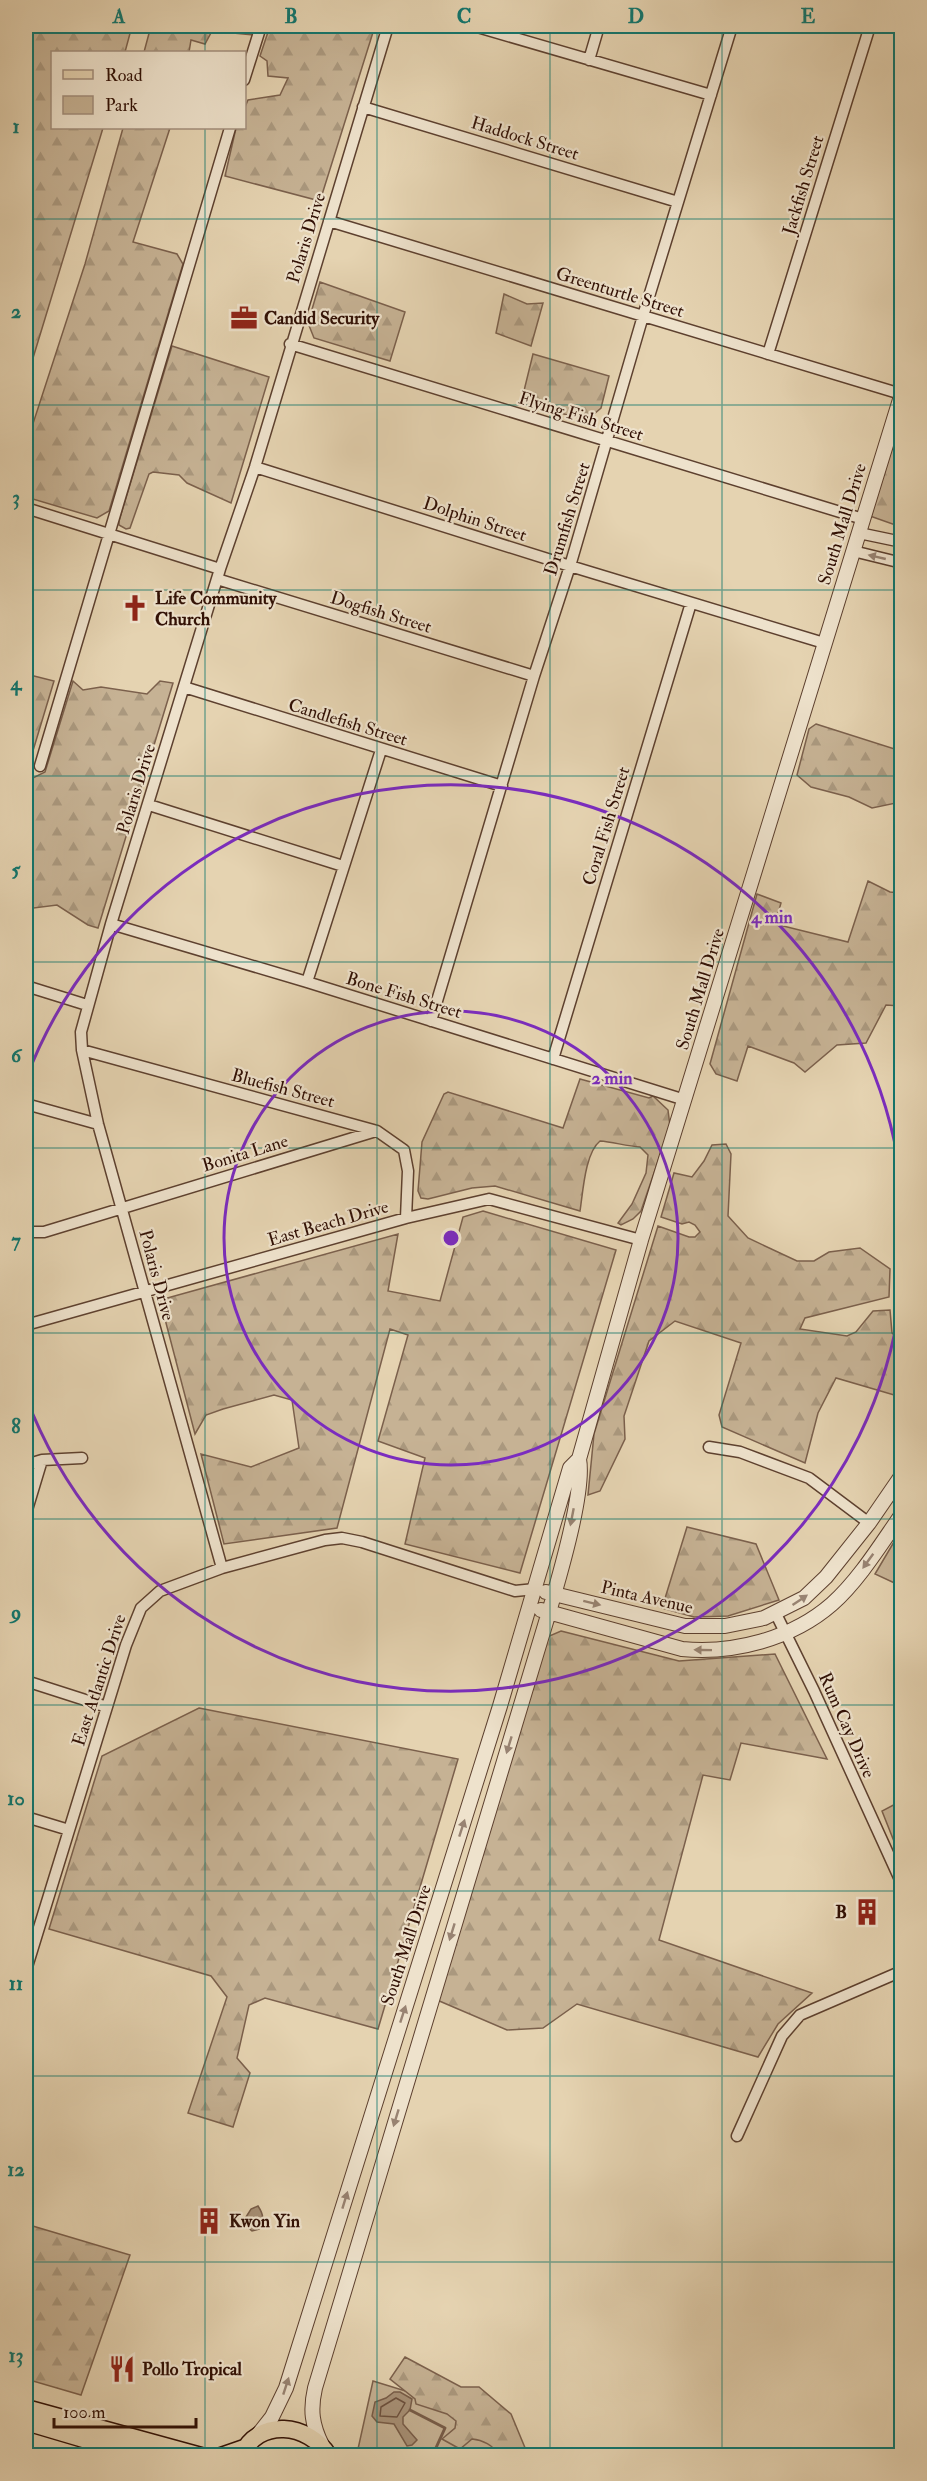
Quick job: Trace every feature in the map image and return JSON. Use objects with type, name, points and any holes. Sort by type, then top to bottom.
[{"type":"main road","points":[[26,2408],[201,2456]]},
{"type":"main road","points":[[26,2422],[141,2456]]},
{"type":"main road","points":[[221,2456],[243,2452],[257,2436],[269,2430],[292,2428],[311,2435],[326,2451]]},
{"type":"street","points":[[246,75],[261,26]]},
{"type":"street","name":"Polaris Drive","points":[[222,1568],[98,1124],[82,1050],[81,1032],[111,924],[219,574],[255,467],[290,344],[388,26]]},
{"type":"street","points":[[474,26],[711,95]]},
{"type":"street","points":[[589,60],[599,26]]},
{"type":"street","name":"Drumfish Street","points":[[431,1021],[732,26]]},
{"type":"street","name":"Jackfish Street","points":[[768,354],[870,26]]},
{"type":"street","name":"Haddock Street","points":[[363,107],[678,202]]},
{"type":"street","points":[[40,766],[230,129]]},
{"type":"street","name":"Greenturtle Street","points":[[329,221],[901,394]]},
{"type":"street","name":"Flying Fish Street","points":[[290,344],[863,519]]},
{"type":"street","name":"South Mall Drive","points":[[326,2451],[311,2417],[315,2388],[549,1612],[581,1471],[579,1459],[640,1240],[901,394]]},
{"type":"street","name":"Dolphin Street","points":[[255,467],[824,643]]},
{"type":"street","name":"Dogfish Street","points":[[26,508],[108,533],[219,574],[534,676]]},
{"type":"street","points":[[858,533],[902,542]]},
{"type":"street","points":[[853,552],[902,563]]},
{"type":"street","name":"Coral Fish Street","points":[[553,1059],[691,603]]},
{"type":"street","name":"Candlefish Street","points":[[184,687],[502,786]]},
{"type":"street","points":[[308,982],[381,750]]},
{"type":"street","points":[[149,805],[344,866]]},
{"type":"street","name":"Bone Fish Street","points":[[111,924],[308,982],[685,1100]]},
{"type":"street","points":[[26,986],[87,1005]]},
{"type":"street","name":"Bluefish Street","points":[[82,1050],[377,1131],[404,1150],[408,1171],[406,1218]]},
{"type":"street","points":[[26,1104],[98,1124]]},
{"type":"street","name":"Bonita Lane","points":[[26,1232],[44,1232],[377,1131]]},
{"type":"street","name":"East Beach Drive","points":[[26,1325],[406,1218],[489,1199],[640,1240]]},
{"type":"street","points":[[709,1447],[740,1452],[809,1478],[869,1523]]},
{"type":"street","points":[[26,1465],[42,1460],[82,1458]]},
{"type":"street","name":"South Mall Drive","points":[[257,2436],[272,2416],[286,2388],[531,1607],[570,1468],[579,1459]]},
{"type":"street","points":[[26,1513],[42,1460]]},
{"type":"street","name":"Pinta Avenue","points":[[535,1589],[685,1626],[725,1626],[776,1614],[816,1588],[869,1523],[902,1475]]},
{"type":"street","points":[[531,1607],[682,1649],[703,1651],[755,1643],[810,1620],[832,1604],[860,1571],[902,1514]]},
{"type":"street","name":"East Atlantic Drive","points":[[26,1970],[126,1645],[141,1608],[160,1591],[222,1568],[325,1540],[342,1538],[362,1542],[515,1591],[535,1589]]},
{"type":"street","name":"East Atlantic Drive","points":[[515,1591],[531,1607]]},
{"type":"street","name":"Rum Cay Drive","points":[[776,1614],[901,1885]]},
{"type":"street","points":[[26,1681],[107,1707]]},
{"type":"street","points":[[500,1706],[519,1711]]},
{"type":"street","points":[[26,1817],[69,1830]]},
{"type":"street","points":[[737,2136],[782,2036],[800,2015],[902,1971]]},
{"type":"green space","points":[[26,26],[132,26],[125,51],[51,51],[51,129],[103,129],[26,381]]},
{"type":"green space","points":[[151,26],[254,26],[253,35],[212,31],[205,44],[191,40],[189,51],[144,51]]},
{"type":"green space","points":[[270,26],[375,26],[320,201],[225,176],[236,129],[246,129],[248,100],[280,95],[288,78],[268,76],[267,61],[260,56]]},
{"type":"green space","points":[[123,129],[170,129],[133,242],[177,254],[183,264],[109,511],[97,518],[26,497],[26,445],[85,264]]},
{"type":"green space","points":[[320,282],[405,312],[390,361],[314,338],[308,323]]},
{"type":"green space","points":[[504,294],[527,304],[543,303],[531,346],[496,333]]},
{"type":"green space","points":[[172,346],[269,377],[231,503],[187,483],[179,475],[153,472],[149,474],[130,528],[126,529],[119,525],[119,521]]},
{"type":"green space","points":[[533,354],[609,376],[601,408],[587,420],[521,403]]},
{"type":"green space","points":[[898,430],[901,431],[901,527],[870,516]]},
{"type":"green space","points":[[26,674],[54,681],[29,764],[33,778],[45,772],[73,681],[83,690],[101,687],[147,694],[160,681],[173,683],[98,928],[88,925],[57,905],[26,909]]},
{"type":"green space","points":[[816,724],[901,751],[901,802],[872,808],[849,797],[811,787],[797,775],[809,729]]},
{"type":"green space","points":[[868,881],[890,892],[901,893],[901,1006],[886,1005],[866,1043],[837,1045],[805,1072],[794,1063],[748,1046],[737,1081],[716,1074],[710,1064],[757,894],[781,903],[775,924],[848,942]]},
{"type":"green space","points":[[580,1079],[649,1098],[653,1096],[668,1110],[670,1126],[641,1211],[633,1219],[621,1225],[618,1223],[632,1204],[646,1173],[648,1155],[640,1147],[600,1141],[588,1163],[580,1211],[495,1186],[472,1188],[428,1199],[421,1198],[418,1191],[422,1142],[444,1094],[448,1092],[563,1128]]},
{"type":"green space","points":[[726,1144],[731,1154],[728,1216],[748,1238],[797,1261],[814,1261],[829,1252],[860,1248],[890,1269],[889,1297],[805,1318],[800,1329],[847,1336],[856,1332],[873,1311],[890,1310],[892,1333],[901,1342],[901,1397],[836,1378],[818,1413],[805,1463],[722,1427],[719,1415],[741,1343],[675,1321],[649,1341],[624,1416],[625,1439],[600,1491],[588,1495],[594,1434],[658,1226],[689,1237],[695,1237],[700,1232],[695,1225],[689,1222],[682,1224],[661,1217],[674,1173],[692,1177],[712,1145]]},
{"type":"green space","points":[[483,1211],[616,1250],[520,1573],[405,1544],[425,1458],[378,1441],[408,1335],[390,1329],[337,1528],[224,1544],[201,1454],[251,1467],[299,1448],[292,1400],[274,1395],[223,1409],[206,1415],[195,1434],[160,1300],[398,1234],[388,1291],[440,1301],[463,1217]]},
{"type":"green space","points":[[687,1527],[756,1544],[779,1600],[728,1616],[694,1617],[662,1608]]},
{"type":"green space","points":[[901,1530],[901,1586],[875,1574]]},
{"type":"green space","points":[[561,1631],[679,1661],[775,1654],[827,1759],[741,1743],[730,1780],[703,1775],[659,1940],[812,1993],[778,2024],[758,2057],[577,2004],[543,2028],[507,2030],[437,2000],[547,1637]]},
{"type":"green space","points":[[199,1708],[458,1759],[378,2029],[265,1998],[249,2005],[237,2058],[250,2073],[233,2127],[188,2113],[227,1997],[211,1976],[49,1929],[102,1756]]},
{"type":"green space","points":[[901,1801],[901,1859],[882,1811]]},
{"type":"green space","points":[[26,2224],[130,2255],[81,2395],[26,2379]]},
{"type":"green space","points":[[405,2357],[461,2387],[479,2387],[511,2414],[528,2455],[498,2455],[494,2448],[472,2439],[460,2449],[442,2439],[455,2428],[456,2421],[447,2414],[416,2404],[415,2399],[390,2379]]},
{"type":"green space","points":[[373,2381],[500,2420],[516,2455],[361,2456],[358,2449]]},
{"type":"water","points":[[258,2206],[262,2220],[259,2229],[252,2231],[246,2226],[246,2217],[251,2209]]},
{"type":"water","points":[[394,2392],[400,2392],[412,2399],[410,2410],[403,2417],[403,2424],[417,2440],[412,2445],[407,2446],[394,2424],[377,2422],[372,2416],[375,2402]]},
{"type":"waterway","points":[[410,2410],[445,2428],[435,2450],[438,2456]]},
{"type":"place","name":"Candid Security","points":[[244,318]]},
{"type":"place","name":"Life Community Church","points":[[135,608]]},
{"type":"place","name":"B","points":[[867,1912]]},
{"type":"place","name":"Kwon Yin","points":[[209,2221]]},
{"type":"place","name":"Pollo Tropical","points":[[122,2369]]}]
